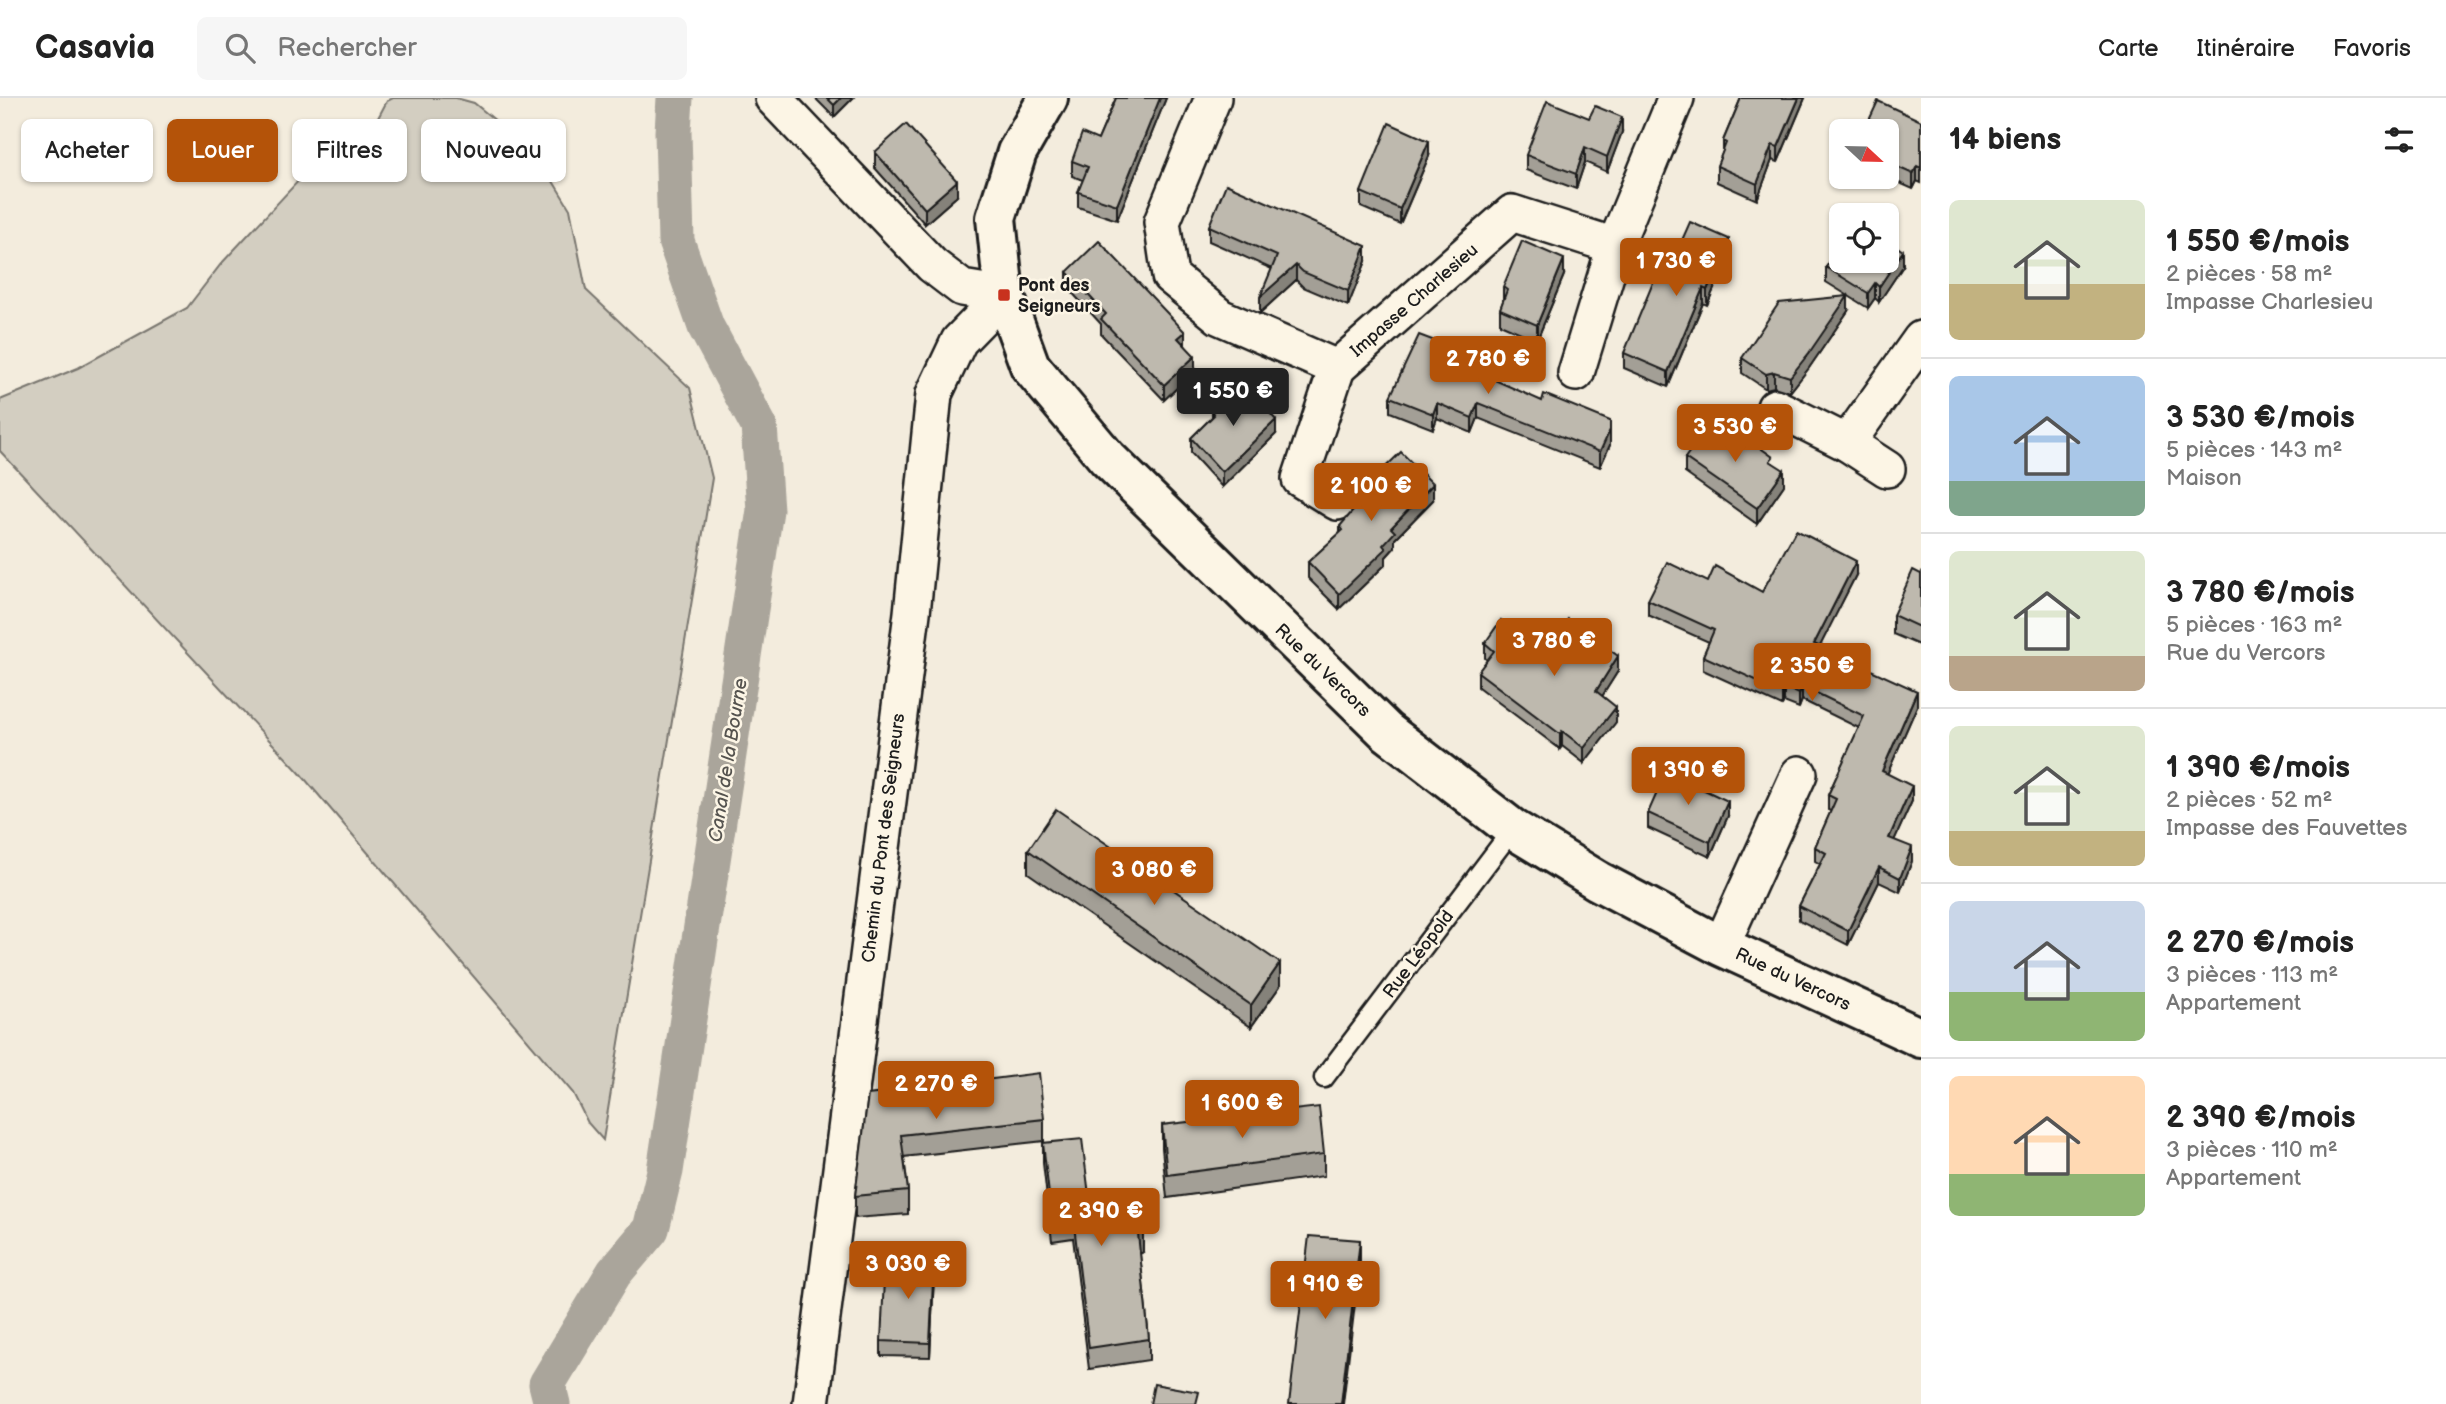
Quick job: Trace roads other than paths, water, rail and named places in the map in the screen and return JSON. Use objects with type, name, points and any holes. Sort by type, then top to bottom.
[{"type":"street","points":[[773,98],[932,265],[961,288],[1004,295]]},
{"type":"street","name":"Rue du Vercors","points":[[1048,98],[1017,152],[996,218],[1004,295],[1030,366],[1107,458],[1386,731],[1513,829],[1598,881],[1721,946],[1921,1038]]},
{"type":"street","name":"Impasse Charlesieu","points":[[1213,98],[1162,222],[1170,276],[1220,317],[1337,368],[1512,213],[1615,246]]},
{"type":"street","points":[[1576,373],[1615,246],[1676,98]]},
{"type":"street","name":"Chemin du Pont des Seigneurs","points":[[811,1404],[912,613],[934,394],[959,341],[1004,295]]},
{"type":"street","points":[[1847,443],[1921,339]]},
{"type":"street","points":[[1337,368],[1300,478],[1337,502]]},
{"type":"street","points":[[1775,407],[1847,443],[1887,469]]},
{"type":"street","points":[[1721,946],[1799,774]]},
{"type":"lane","name":"Rue Léopold","points":[[1324,1079],[1513,829]]},
{"type":"waterway","name":"Canal de la Bourne","points":[[552,1404],[547,1384],[614,1273],[651,1229],[665,1171],[765,510],[759,426],[706,327],[676,241],[673,132],[675,98]]},
{"type":"place","name":"Pont des Seigneurs","points":[[1004,295]]}]
